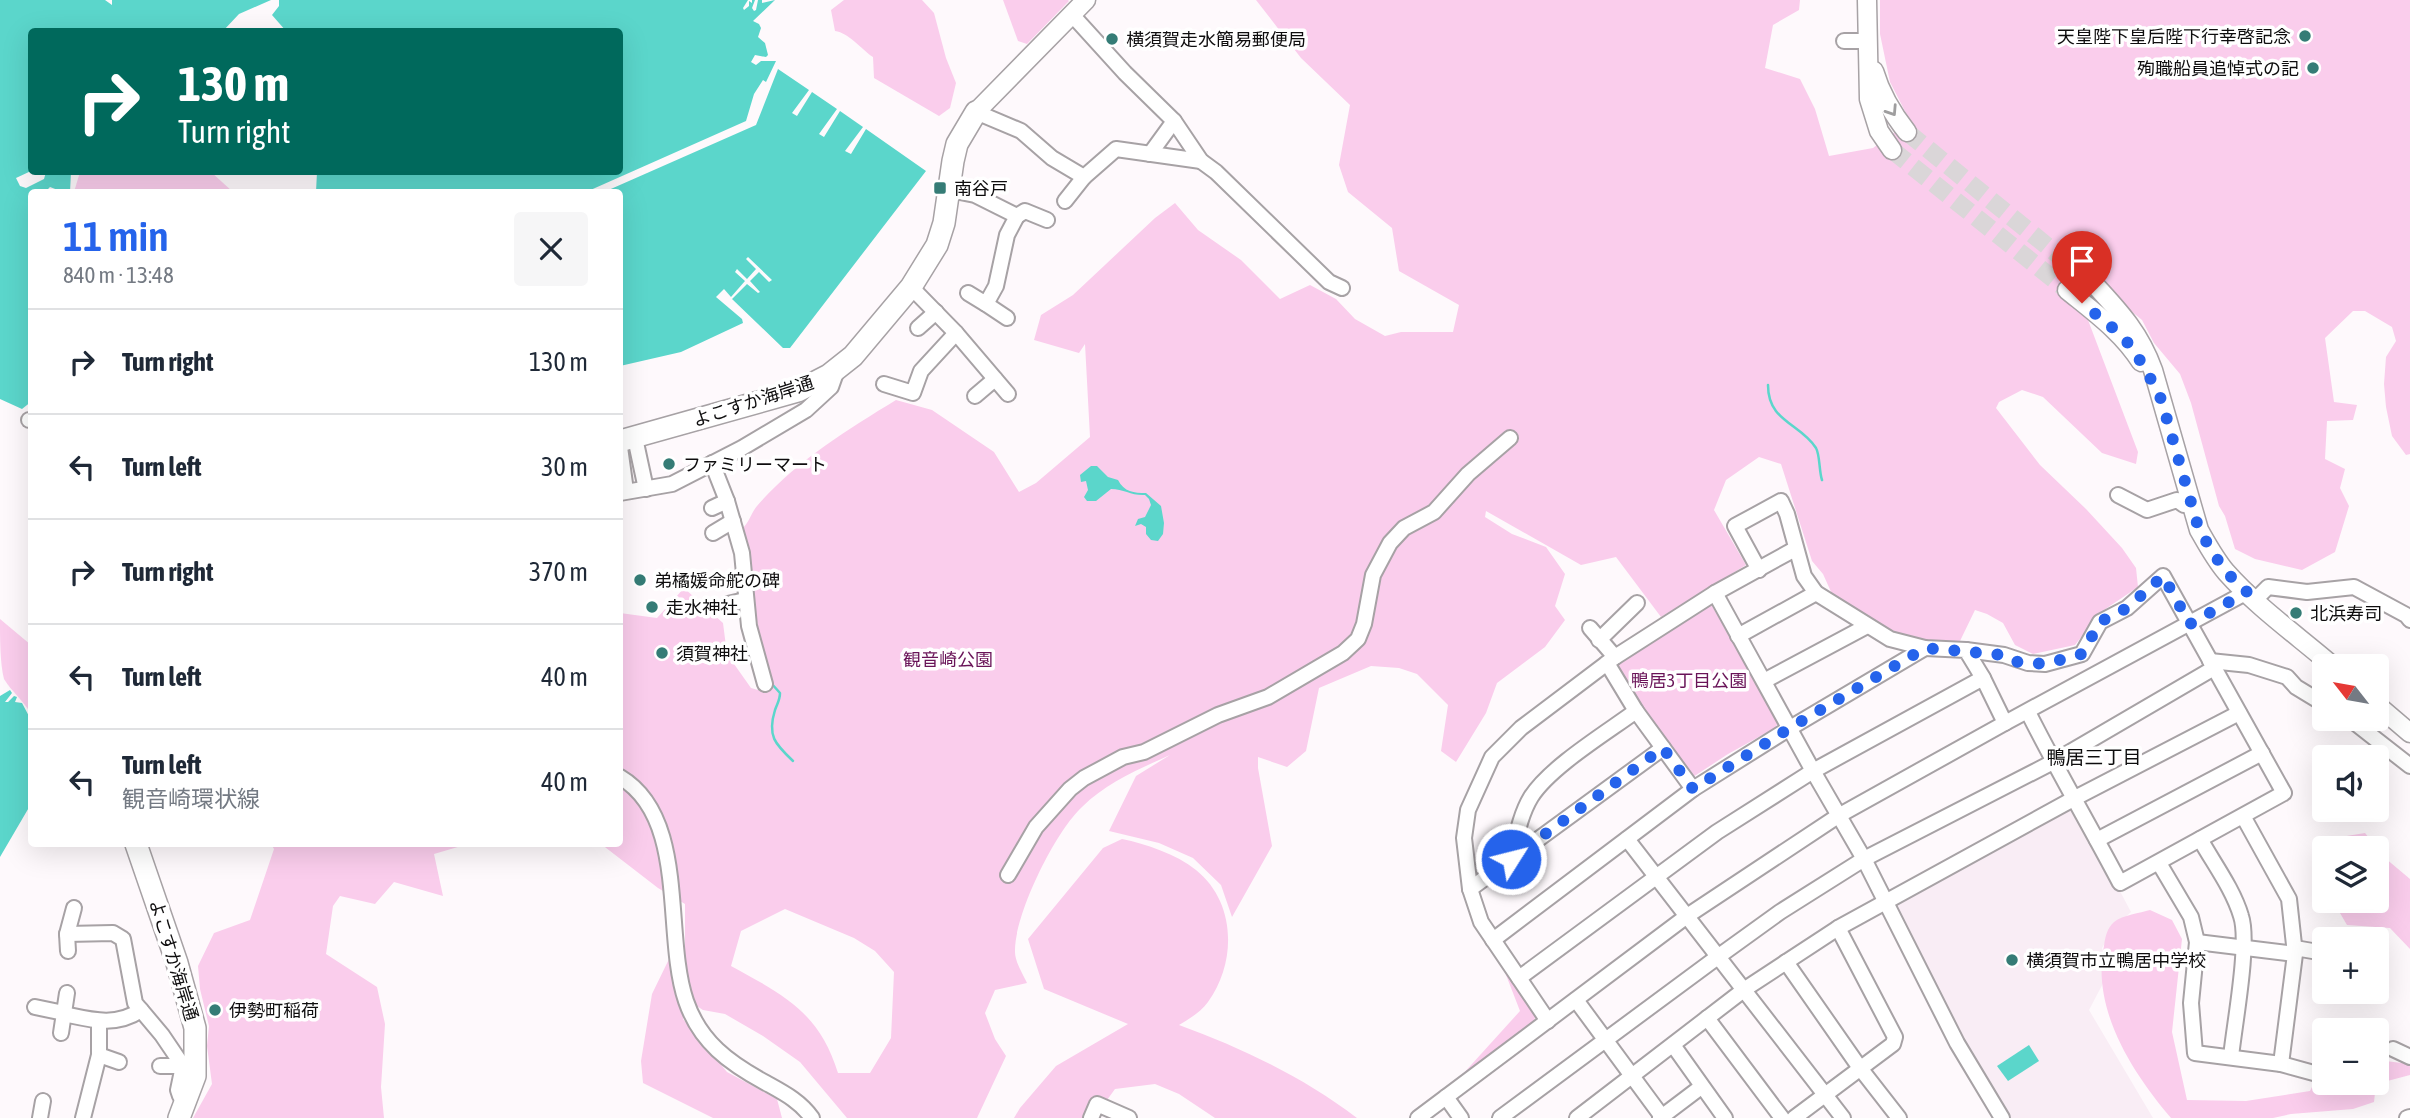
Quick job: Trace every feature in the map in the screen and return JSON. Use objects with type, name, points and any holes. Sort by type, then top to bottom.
[{"type":"highway","name":"よこすか海岸通","points":[[625,442],[802,400],[853,356],[911,287],[937,245],[944,223],[957,144],[975,112]]},
{"type":"highway","name":"よこすか海岸通","points":[[137,847],[177,963],[195,1028],[196,1064],[183,1108]]},
{"type":"main road","points":[[975,112],[1086,0]]},
{"type":"main road","points":[[1867,0],[1869,99],[1879,131],[1892,150]]},
{"type":"main road","points":[[1866,41],[1881,92],[1907,132]]},
{"type":"main road","points":[[2095,285],[2129,322],[2144,346],[2199,530],[2210,550],[2224,570],[2251,596],[2319,654]]},
{"type":"main road","points":[[2067,290],[2131,346],[2161,399]]},
{"type":"main road","points":[[2389,715],[2410,733]]},
{"type":"street","points":[[1075,18],[1174,121],[1200,161],[1216,172],[1329,282],[1342,288]]},
{"type":"street","points":[[1844,41],[1866,41]]},
{"type":"street","points":[[975,112],[1021,131],[1052,158],[1084,177]]},
{"type":"street","points":[[1150,154],[1174,121]]},
{"type":"street","points":[[1065,201],[1084,177],[1116,149],[1200,161]]},
{"type":"street","points":[[950,190],[975,195],[1017,216]]},
{"type":"street","points":[[986,304],[996,286],[1007,235],[1017,216],[1025,211],[1047,220]]},
{"type":"street","points":[[911,287],[956,333],[1008,394]]},
{"type":"street","points":[[968,293],[1007,318]]},
{"type":"street","points":[[918,328],[936,312]]},
{"type":"street","points":[[884,384],[913,393],[921,371],[956,333]]},
{"type":"street","points":[[975,396],[995,379]]},
{"type":"street","points":[[625,442],[623,492],[671,484],[712,463],[802,400]]},
{"type":"street","points":[[1008,875],[1036,827],[1070,789],[1084,778],[1123,757],[1144,752],[1218,715],[1268,697],[1343,653],[1358,639],[1364,624],[1373,575],[1390,543],[1404,528],[1434,512],[1468,474],[1510,438]]},
{"type":"street","points":[[625,442],[646,489]]},
{"type":"street","points":[[712,463],[727,501],[742,553],[749,626],[765,684]]},
{"type":"street","points":[[2118,495],[2147,510],[2177,500],[2184,505],[2190,502]]},
{"type":"street","points":[[712,508],[727,501]]},
{"type":"street","points":[[1759,570],[1735,526],[1781,501],[1804,576],[1816,593],[1867,626],[1891,639],[1925,648],[2004,655],[2028,663],[2045,664],[2082,654],[2100,622],[2127,608],[2163,576],[2284,793],[2120,883],[2028,712]]},
{"type":"street","points":[[713,533],[733,521]]},
{"type":"street","points":[[1548,1021],[1481,922],[1470,889],[1464,838],[1468,810],[1492,757],[1521,728],[1611,660],[1714,593],[1795,549]]},
{"type":"street","points":[[1418,1118],[1687,916],[1838,816],[2190,624],[2268,587],[2307,592],[2354,587],[2406,615],[2410,620]]},
{"type":"street","points":[[1714,593],[1864,859],[1957,1043],[2002,1118]]},
{"type":"street","points":[[1738,636],[1816,593]]},
{"type":"street","points":[[728,604],[745,600]]},
{"type":"street","points":[[1637,603],[1595,634],[1636,711],[1693,789]]},
{"type":"street","points":[[1764,681],[1867,626]]},
{"type":"street","points":[[1493,940],[1693,789],[1925,648]]},
{"type":"street","points":[[1966,650],[2005,723]]},
{"type":"street","points":[[1500,1118],[1780,912],[1864,859],[2053,762],[2212,665],[2249,665],[2287,677],[2296,687],[2312,697]]},
{"type":"street","points":[[1519,978],[1717,832],[1812,771],[1983,678]]},
{"type":"street","points":[[1511,859],[1524,812],[1541,784],[1553,772],[1636,711]]},
{"type":"street","points":[[1577,1118],[1745,989],[1838,928],[2075,797],[2239,713]]},
{"type":"street","points":[[2367,732],[2410,766]]},
{"type":"street","points":[[1470,889],[1663,748]]},
{"type":"street","points":[[2097,840],[2262,753]]},
{"type":"street","points":[[623,779],[633,785],[643,797],[661,832],[670,883],[680,979],[695,1024],[723,1057],[791,1097],[806,1109],[812,1118]]},
{"type":"street","points":[[2243,816],[2289,899],[2295,951],[2281,1064]]},
{"type":"street","points":[[1627,839],[1843,1118]]},
{"type":"street","points":[[2200,839],[2236,903],[2242,919],[2243,948],[2231,1057]]},
{"type":"street","points":[[2159,863],[2191,917],[2197,942],[2191,1003],[2195,1053],[2281,1064],[2312,1073]]},
{"type":"street","points":[[68,951],[67,934],[74,908]]},
{"type":"street","points":[[1794,1118],[1893,1044],[1895,1037],[1838,928]]},
{"type":"street","points":[[67,934],[113,933],[123,939],[135,1003],[183,1066],[178,1090],[183,1108]]},
{"type":"street","points":[[2197,942],[2312,952]]},
{"type":"street","points":[[1786,962],[1860,1068],[1899,1118]]},
{"type":"street","points":[[61,1033],[67,993]]},
{"type":"street","points":[[1576,1000],[1662,1118],[1701,1087]]},
{"type":"street","points":[[35,1007],[107,1022],[130,1018],[141,1010]]},
{"type":"street","points":[[1707,1018],[1782,1118]]},
{"type":"street","points":[[83,1118],[99,1055],[99,1021]]},
{"type":"street","points":[[1673,1045],[1725,1118]]},
{"type":"street","points":[[2393,1049],[2410,1057]]},
{"type":"street","points":[[99,1055],[119,1062]]},
{"type":"street","points":[[160,1066],[183,1066]]},
{"type":"street","points":[[1446,1097],[1461,1118]]},
{"type":"street","points":[[40,1118],[43,1101]]},
{"type":"street","points":[[1091,1118],[1097,1104],[1129,1118]]},
{"type":"shaded area","name":"横須賀市立鴨居中学校","points":[[2069,806],[2076,808],[2131,912],[2112,930],[2102,948],[2109,972],[2089,1010],[2153,1118],[2008,1118],[1887,901]]},
{"type":"green space","points":[[844,0],[922,0],[934,13],[956,83],[950,108],[939,116],[874,78],[873,57],[850,38],[835,31],[831,10]]},
{"type":"green space","points":[[1003,0],[1069,1],[1027,44],[1018,41]]},
{"type":"green space","name":"観音崎公園","points":[[1256,0],[1800,0],[1799,10],[1773,25],[1765,68],[1800,79],[1815,109],[1829,156],[1873,148],[1910,121],[1890,82],[1880,34],[1880,0],[2410,0],[2410,454],[2406,455],[2392,436],[2386,407],[2386,357],[2396,341],[2392,327],[2365,311],[2353,311],[2325,338],[2334,402],[2357,405],[2353,420],[2327,421],[2325,459],[2345,469],[2340,488],[2349,506],[2335,552],[2302,570],[2255,559],[2235,549],[2225,516],[2219,506],[2191,403],[2180,374],[2154,343],[2142,320],[2114,297],[2088,320],[2138,452],[2136,464],[2102,453],[2043,397],[2022,390],[1999,402],[1996,408],[2040,465],[2086,509],[2122,548],[2136,568],[2138,587],[2101,612],[2075,645],[2033,654],[2015,645],[2003,623],[1975,610],[1960,641],[1917,645],[1837,605],[1823,574],[1812,561],[1781,464],[1759,457],[1726,480],[1714,510],[1746,565],[1661,617],[1616,557],[1581,565],[1486,511],[1485,517],[1512,534],[1546,547],[1565,574],[1555,606],[1565,620],[1545,647],[1497,683],[1486,713],[1456,762],[1441,751],[1448,705],[1417,674],[1399,668],[1371,666],[1319,688],[1306,751],[1287,767],[1258,757],[1272,846],[1232,917],[1221,885],[1193,858],[1159,843],[1109,831],[1136,776],[1170,755],[1124,777],[1091,798],[1060,835],[1038,875],[1021,917],[1015,952],[1027,983],[995,990],[985,1013],[995,1039],[1006,1056],[977,1118],[847,1118],[800,1062],[725,1014],[703,1010],[692,1003],[683,1019],[727,1072],[777,1099],[782,1118],[713,1118],[643,1083],[641,1061],[652,994],[670,957],[685,952],[685,904],[658,888],[605,847],[623,847],[623,613],[657,618],[684,588],[723,623],[727,654],[751,688],[768,693],[743,528],[757,506],[805,461],[896,400],[932,410],[994,452],[1019,492],[1036,483],[1090,437],[1085,344],[1079,353],[1034,340],[1041,315],[1073,295],[1155,218],[1175,203],[1198,230],[1241,260],[1280,299],[1310,285],[1336,299],[1355,319],[1385,336],[1401,332],[1453,332],[1459,305],[1399,271],[1392,228],[1348,192],[1339,165],[1350,105],[1301,58]],"holes":[[[785,909],[854,938],[875,951],[894,972],[891,1038],[870,1073],[838,1073],[830,1052],[810,1020],[767,986],[731,966],[741,931]]]},
{"type":"green space","points":[[79,175],[214,175],[230,189],[75,189]]},
{"type":"green space","name":"鴨居3丁目公園","points":[[1707,603],[1711,604],[1778,723],[1775,728],[1693,777],[1611,669],[1611,665]]},
{"type":"green space","points":[[0,619],[28,642],[28,710],[4,679]]},
{"type":"green space","points":[[2365,833],[2367,836],[2347,836]]},
{"type":"green space","points":[[1122,839],[1161,850],[1196,870],[1219,898],[1225,915],[1227,951],[1217,986],[1202,1009],[1179,1025],[1226,1043],[1271,1065],[1315,1089],[1357,1118],[1215,1118],[1179,1094],[1155,1084],[1115,1089],[1094,1118],[1014,1118],[1056,1066],[1128,1024],[1044,989],[1028,939],[1103,848]]},
{"type":"green space","points":[[273,847],[458,847],[434,854],[443,896],[394,882],[375,904],[340,896],[333,906],[326,954],[377,987],[385,1024],[381,1087],[384,1118],[193,1118],[212,1084],[207,1046],[209,1026],[200,989],[198,966],[214,933],[250,920]]},
{"type":"green space","points":[[2389,861],[2410,879],[2410,949],[2389,927],[2347,925],[2340,913],[2389,913]]},
{"type":"green space","points":[[2150,910],[2172,920],[2182,939],[2172,1032],[2187,1100],[2246,1101],[2310,1091],[2312,1087],[2312,1095],[2375,1095],[2374,1102],[2353,1109],[2273,1118],[2171,1118],[2129,1060],[2109,1016],[2102,970],[2105,940],[2110,927],[2122,918]]},
{"type":"green space","points":[[1501,962],[1537,1010],[1534,1021],[1462,1075],[1520,1011]]},
{"type":"green space","points":[[2389,1061],[2410,1064],[2410,1075],[2389,1081]]},
{"type":"water","points":[[0,0],[105,0],[112,5],[112,0],[271,0],[239,14],[226,28],[28,28],[28,172],[16,178],[20,186],[26,188],[44,179],[45,175],[71,175],[70,189],[28,189],[28,404],[22,409],[0,399]]},
{"type":"water","points":[[279,0],[748,0],[744,10],[749,6],[749,1],[752,3],[752,0],[755,0],[752,8],[754,11],[758,0],[762,0],[762,3],[775,0],[753,21],[761,28],[758,37],[765,43],[768,55],[755,55],[751,62],[756,65],[761,61],[776,61],[766,82],[763,80],[754,94],[746,121],[593,189],[316,189],[317,175],[623,175],[623,28],[283,28],[272,15],[279,6]]},
{"type":"water","points":[[778,69],[809,90],[792,113],[797,116],[812,92],[837,109],[819,134],[824,137],[840,111],[863,127],[845,151],[851,154],[866,129],[926,171],[790,348],[783,348],[732,299],[747,284],[760,292],[750,281],[759,272],[769,282],[772,280],[748,257],[746,259],[756,269],[747,279],[737,269],[735,272],[745,281],[731,297],[724,289],[716,297],[742,319],[743,323],[681,352],[623,365],[623,189],[611,189],[756,125]]},
{"type":"water","points":[[1091,466],[1097,466],[1126,489],[1146,493],[1161,506],[1164,523],[1163,534],[1158,541],[1151,540],[1146,534],[1146,527],[1141,524],[1135,526],[1138,519],[1145,517],[1151,505],[1145,495],[1111,489],[1096,501],[1087,501],[1084,497],[1088,490],[1086,481],[1081,482],[1080,475]]},
{"type":"water","points":[[10,690],[12,693],[5,702],[17,697],[15,702],[22,703],[28,714],[28,809],[0,857],[0,696]]},
{"type":"water","points":[[2029,1045],[2039,1061],[2008,1081],[1997,1066]]},
{"type":"waterway","points":[[1768,385],[1769,397],[1779,415],[1816,448],[1822,480]]},
{"type":"waterway","points":[[771,683],[780,693],[772,733],[781,750],[793,761]]},
{"type":"tunnel","points":[[1907,132],[2095,285]]},
{"type":"tunnel","points":[[1892,150],[2067,290]]},
{"type":"place","name":"天皇陛下皇后陛下行幸啓記念","points":[[2305,36]]},
{"type":"place","name":"横須賀走水簡易郵便局","points":[[1112,39]]},
{"type":"place","name":"殉職船員追悼式の記","points":[[2313,68]]},
{"type":"place","name":"南谷戸","points":[[940,188]]},
{"type":"place","name":"ファミリーマート","points":[[669,464]]},
{"type":"place","name":"弟橘媛命舵の碑","points":[[640,580]]},
{"type":"place","name":"走水神社","points":[[652,607]]},
{"type":"place","name":"北浜寿司","points":[[2296,613]]},
{"type":"place","name":"須賀神社","points":[[662,653]]},
{"type":"place","name":"横須賀市立鴨居中学校","points":[[2012,960]]},
{"type":"place","name":"伊勢町稲荷","points":[[215,1010]]},
{"type":"district","name":"鴨居三丁目","points":[[2094,757]]},
{"type":"route","points":[[1511,859],[1663,748],[1693,789],[1925,648],[2004,655],[2018,662],[2045,664],[2082,654],[2100,622],[2127,608],[2163,576],[2190,624],[2247,592],[2224,570],[2199,530],[2161,399],[2147,372],[2131,346],[2082,303]]}]
